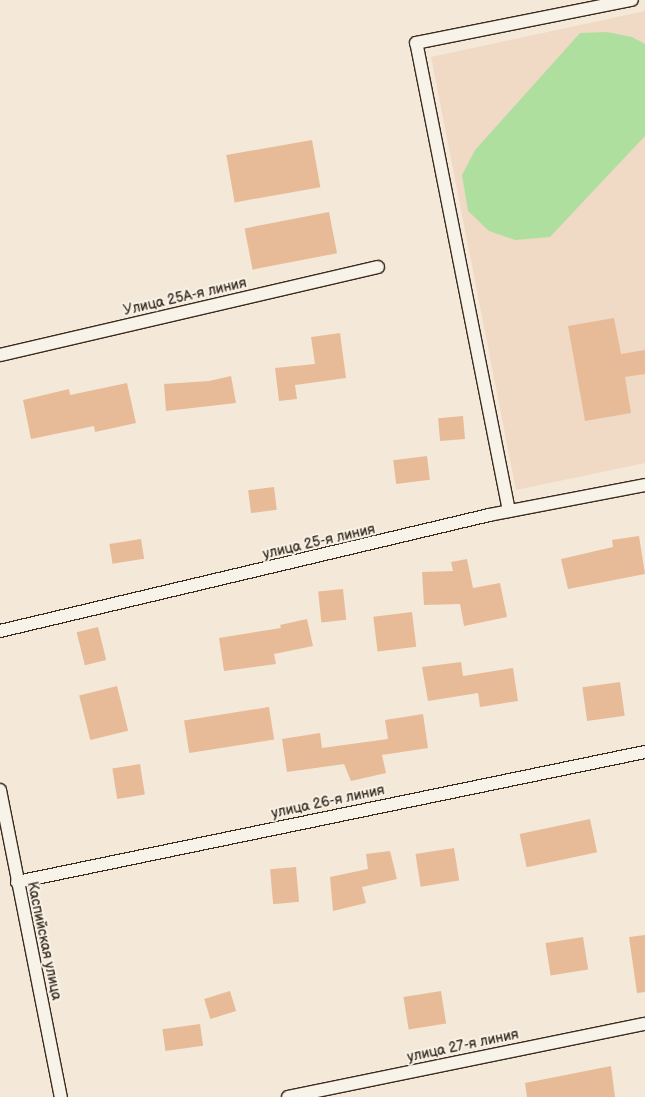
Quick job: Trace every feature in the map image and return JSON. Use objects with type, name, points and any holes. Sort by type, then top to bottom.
[{"type":"street","points":[[510,511],[416,43],[632,0]]},
{"type":"street","name":"Улица 25А-я линия","points":[[0,355],[378,267]]},
{"type":"street","name":"улица 25-я линия","points":[[0,631],[510,511],[645,485]]},
{"type":"street","name":"улица 26-я линия","points":[[17,882],[645,752]]},
{"type":"street","name":"Каспийская улица","points":[[0,790],[61,1097]]},
{"type":"street","name":"улица 27-я линия","points":[[288,1097],[645,1024]]},
{"type":"shaded area","points":[[645,11],[645,463],[516,490],[431,57]]},
{"type":"green space","points":[[607,32],[632,37],[645,44],[645,136],[550,237],[515,240],[489,231],[468,211],[462,175],[475,150],[580,33]]},
{"type":"building","points":[[312,140],[320,187],[235,202],[226,155]]},
{"type":"building","points":[[329,212],[337,253],[253,270],[245,228]]},
{"type":"building","points":[[614,318],[621,354],[645,350],[645,374],[625,377],[631,413],[585,421],[568,326]]},
{"type":"building","points":[[340,333],[346,378],[295,385],[297,399],[279,401],[275,368],[315,364],[311,337]]},
{"type":"building","points":[[231,376],[236,403],[166,411],[164,384],[209,381]]},
{"type":"building","points":[[127,383],[136,423],[95,432],[94,426],[31,439],[23,400],[69,389],[70,395]]},
{"type":"building","points":[[463,416],[465,439],[440,441],[438,418]]},
{"type":"building","points":[[427,456],[430,480],[396,484],[393,460]]},
{"type":"building","points":[[274,487],[277,510],[251,513],[248,490]]},
{"type":"building","points":[[639,536],[645,574],[568,589],[561,559],[613,547],[612,540]]},
{"type":"building","points":[[141,539],[144,559],[113,564],[109,544]]},
{"type":"building","points":[[467,559],[473,588],[500,583],[507,617],[464,626],[460,604],[424,605],[422,572],[453,571],[451,562]]},
{"type":"building","points":[[343,589],[346,620],[321,622],[318,592]]},
{"type":"building","points":[[412,612],[416,647],[378,651],[373,617]]},
{"type":"building","points":[[307,619],[313,646],[274,654],[276,664],[224,671],[219,638],[281,628],[280,625]]},
{"type":"building","points":[[98,627],[106,660],[85,665],[77,632]]},
{"type":"building","points":[[461,662],[463,676],[513,668],[518,701],[480,707],[478,693],[428,701],[422,667]]},
{"type":"building","points":[[620,682],[625,716],[587,721],[582,687]]},
{"type":"building","points":[[117,686],[128,731],[90,740],[79,695]]},
{"type":"building","points":[[269,707],[274,740],[189,753],[184,720]]},
{"type":"building","points":[[423,714],[428,748],[382,755],[386,773],[351,781],[344,764],[287,772],[282,739],[320,733],[322,748],[388,739],[385,720]]},
{"type":"building","points":[[140,764],[145,795],[117,799],[112,768]]},
{"type":"building","points":[[590,819],[597,852],[527,867],[520,834]]},
{"type":"building","points":[[454,848],[459,881],[421,887],[415,854]]},
{"type":"building","points":[[390,851],[397,879],[362,887],[366,903],[333,911],[330,877],[368,869],[366,854]]},
{"type":"building","points":[[296,867],[299,902],[273,904],[270,869]]},
{"type":"building","points":[[645,935],[645,992],[637,993],[629,937]]},
{"type":"building","points":[[583,937],[588,970],[551,976],[545,943]]},
{"type":"building","points":[[230,991],[236,1011],[210,1019],[204,999]]},
{"type":"building","points":[[441,991],[446,1024],[409,1030],[403,997]]},
{"type":"building","points":[[200,1024],[203,1046],[165,1051],[162,1029]]},
{"type":"building","points":[[611,1066],[615,1097],[527,1097],[525,1083]]}]
